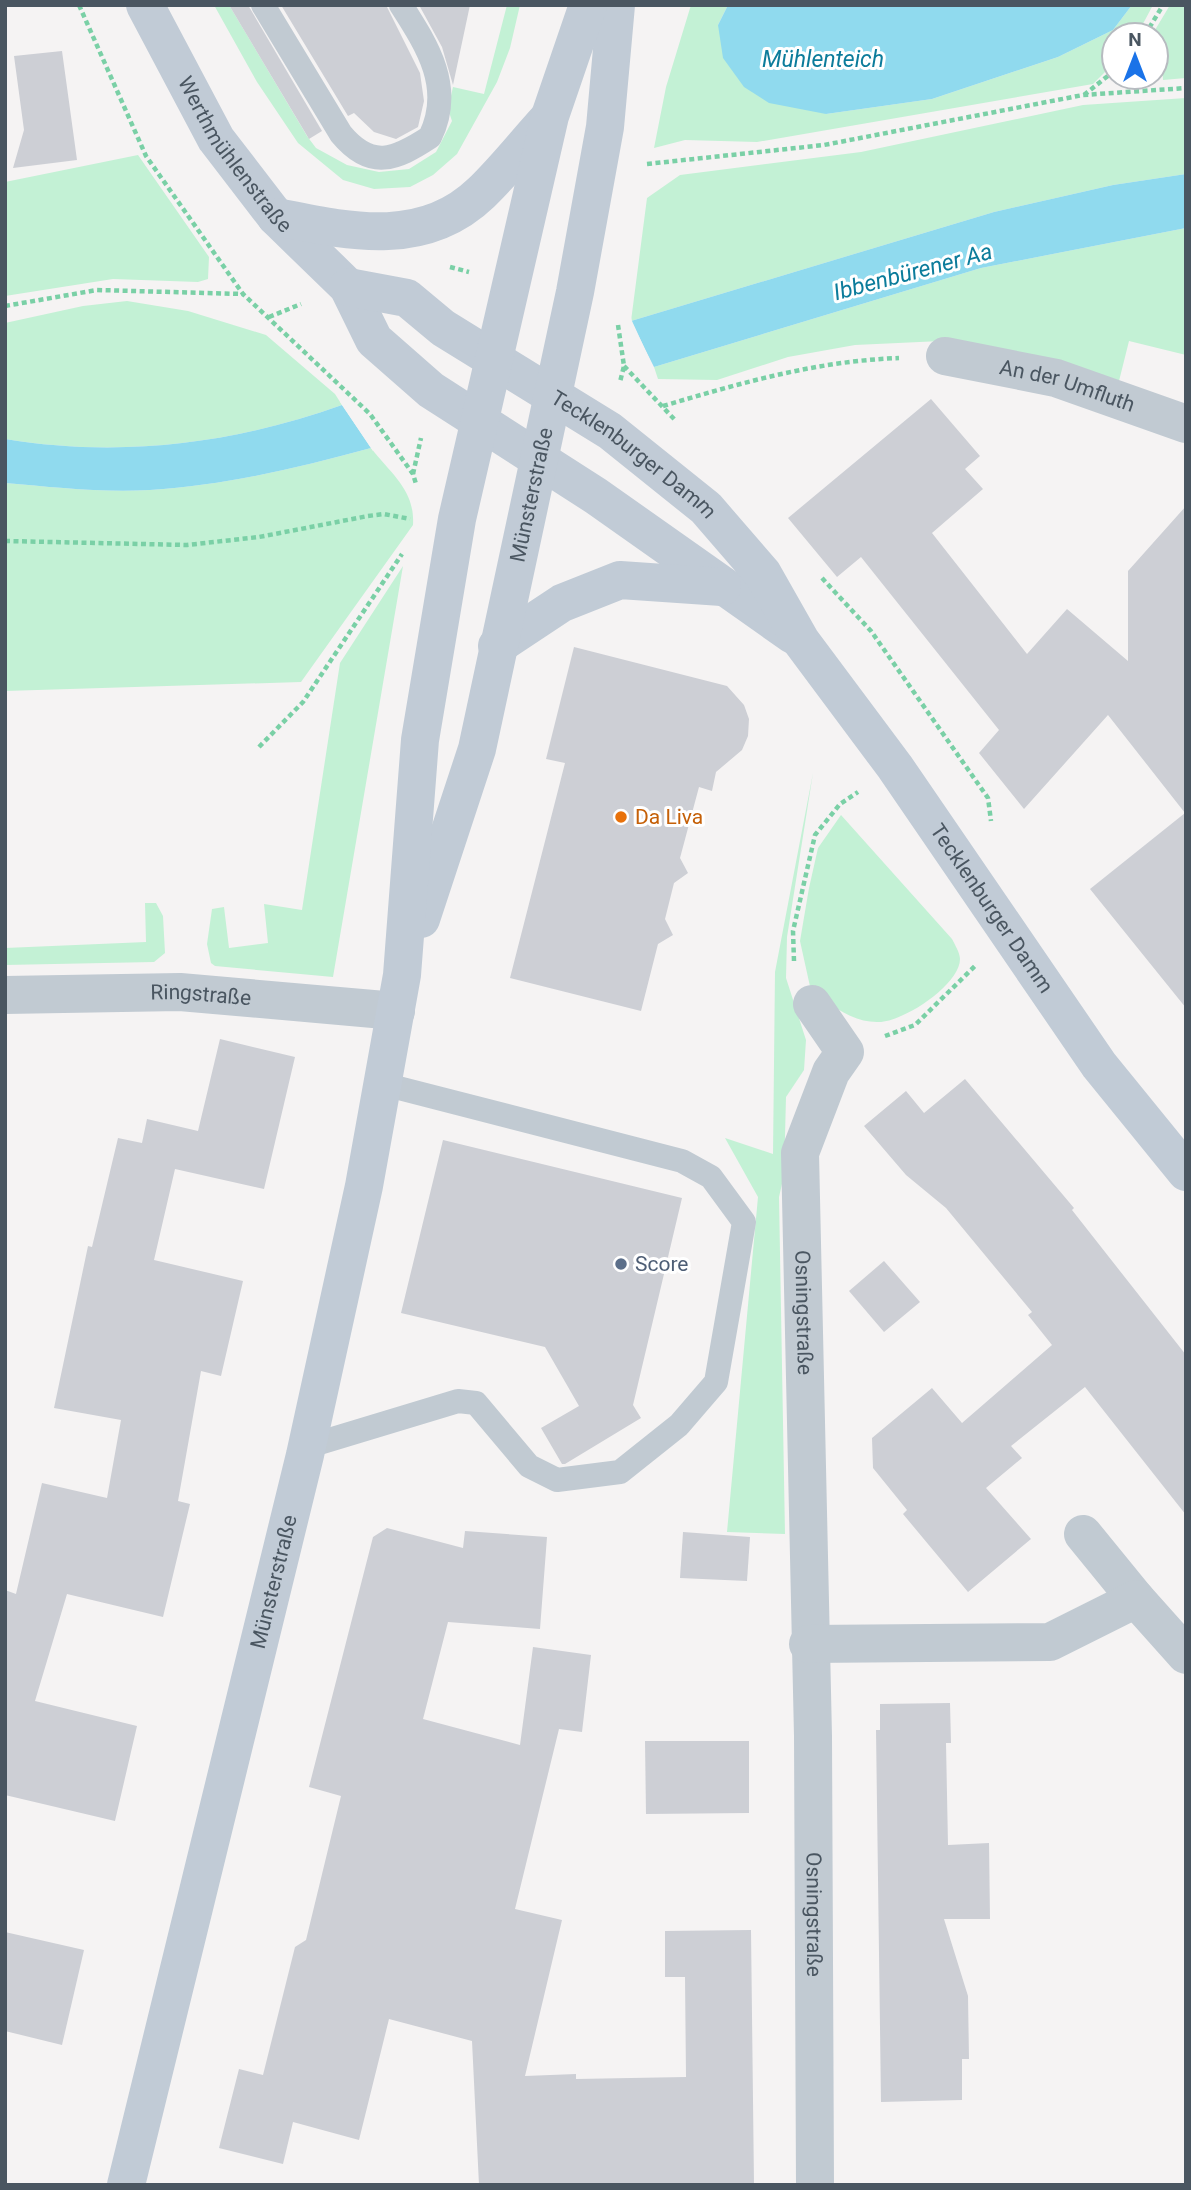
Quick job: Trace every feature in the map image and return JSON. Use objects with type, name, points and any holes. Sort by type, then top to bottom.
[{"type":"main road","name":"Werthmühlenstraße","points":[[145,5],[216,139],[276,217],[348,287],[374,340],[431,390],[539,459]]},
{"type":"main road","name":"Münsterstraße","points":[[126,2185],[306,1447],[364,1185],[399,993],[420,740],[457,519],[550,116],[588,5]]},
{"type":"main road","name":"Münsterstraße","points":[[399,993],[477,748],[552,396],[605,127],[616,5]]},
{"type":"main road","points":[[276,217],[353,233],[398,233],[425,226],[455,213],[480,194],[550,116]]},
{"type":"main road","points":[[348,287],[407,298],[443,328],[493,358]]},
{"type":"main road","name":"Tecklenburger Damm","points":[[493,358],[610,431],[706,508],[763,574],[801,641],[895,766],[1099,1065],[1186,1172]]},
{"type":"main road","name":"Tecklenburger Damm","points":[[539,459],[596,496],[801,641]]},
{"type":"main road","points":[[497,646],[562,603],[620,580],[722,587]]},
{"type":"street","name":"An der Umfluth","points":[[945,356],[1056,379],[1186,424]]},
{"type":"street","name":"Ringstraße","points":[[5,995],[180,992],[399,993]]},
{"type":"street","points":[[812,1003],[845,1052]]},
{"type":"street","name":"Osningstraße","points":[[815,2185],[813,1736],[808,1644],[800,1153],[831,1072],[845,1052]]},
{"type":"street","points":[[1083,1534],[1186,1655]]},
{"type":"street","points":[[808,1644],[1050,1642],[1136,1599]]},
{"type":"lane","points":[[263,5],[341,134],[354,149],[365,156],[378,158],[396,156],[430,137],[441,107],[437,69],[406,13]]},
{"type":"lane","points":[[306,1447],[458,1401],[476,1403],[529,1466],[557,1480],[600,1476],[620,1472],[679,1425],[716,1382],[744,1222],[711,1177],[681,1161],[383,1084]]},
{"type":"path","points":[[79,5],[146,156],[243,293],[370,414],[413,474]]},
{"type":"path","points":[[1153,21],[1163,5]]},
{"type":"path","points":[[1083,95],[1100,82]]},
{"type":"path","points":[[642,165],[824,145],[1083,95],[1186,88]]},
{"type":"path","points":[[5,306],[97,290],[243,293]]},
{"type":"path","points":[[618,322],[624,366],[663,406],[800,368],[861,360],[945,356]]},
{"type":"path","points":[[5,541],[187,545],[259,537],[384,514],[418,521]]},
{"type":"path","points":[[259,747],[303,702],[407,548]]},
{"type":"path","points":[[812,1003],[799,984],[793,931],[815,835],[839,804],[895,766]]},
{"type":"path","points":[[845,1052],[915,1025],[1008,935]]},
{"type":"green space","points":[[214,5],[229,5],[316,148],[347,165],[379,172],[409,169],[436,152],[452,121],[448,109],[453,87],[484,94],[507,5],[520,5],[510,48],[497,82],[457,154],[433,175],[410,187],[374,189],[343,180],[298,143],[257,82]]},
{"type":"green space","points":[[691,5],[728,5],[718,25],[826,114],[932,99],[1058,57],[1100,36],[1100,77],[1093,84],[757,142],[685,140],[654,148],[666,87]]},
{"type":"green space","points":[[1132,5],[1153,5],[1144,21],[1120,21]]},
{"type":"green space","points":[[1170,5],[1186,5],[1186,78],[1170,79],[1170,21],[1160,21]]},
{"type":"green space","points":[[1186,98],[1186,174],[1113,185],[994,212],[631,321],[647,198],[680,175],[861,152],[1083,105]]},
{"type":"green space","points":[[138,155],[209,257],[208,279],[198,282],[113,279],[5,296],[5,182]]},
{"type":"green space","points":[[1186,228],[1186,355],[1129,341],[1118,385],[941,341],[855,345],[788,357],[717,380],[658,379],[654,367],[981,268]]},
{"type":"green space","points":[[127,301],[188,311],[266,335],[335,394],[342,405],[260,429],[176,444],[91,447],[5,439],[5,323],[83,306]]},
{"type":"green space","points":[[371,448],[406,492],[413,513],[413,525],[301,682],[5,691],[5,483],[114,491],[178,488],[262,475]]},
{"type":"green space","points":[[403,566],[333,977],[215,966],[211,963],[207,944],[212,909],[224,907],[229,948],[268,943],[264,904],[302,910],[340,663]]},
{"type":"green space","points":[[813,773],[787,937],[786,978],[806,1040],[804,1070],[786,1097],[784,1175],[779,1197],[785,1534],[727,1532],[758,1197],[725,1138],[773,1154],[775,972]]},
{"type":"green space","points":[[841,815],[952,939],[960,957],[958,969],[941,990],[915,1009],[889,1020],[860,1020],[811,991],[800,941],[809,888],[818,848]]},
{"type":"green space","points":[[145,903],[156,903],[163,916],[165,953],[154,962],[5,965],[5,948],[146,942]]},
{"type":"water","name":"Mühlenteich","points":[[728,5],[1132,5],[1120,21],[1100,21],[1100,36],[1058,57],[932,99],[826,114],[769,103],[744,87],[723,58],[718,25]]},
{"type":"water","name":"Ibbenbürener Aa","points":[[1186,174],[1186,228],[981,268],[654,367],[631,321],[994,212],[1113,185]]},
{"type":"water","points":[[342,405],[371,448],[262,475],[178,488],[114,491],[5,483],[5,439],[91,447],[176,444],[260,429]]},
{"type":"pier","points":[[631,317],[655,371],[651,369],[628,322]]},
{"type":"pier","points":[[340,402],[344,403],[375,447],[373,451]]},
{"type":"building","points":[[229,5],[248,5],[322,131],[309,139]]},
{"type":"building","points":[[281,5],[386,5],[420,73],[424,101],[418,127],[396,139],[374,132],[354,113],[348,116]]},
{"type":"building","points":[[419,5],[470,5],[453,85],[442,47]]},
{"type":"building","points":[[62,51],[77,160],[13,168],[24,130],[14,56]]},
{"type":"building","points":[[931,399],[980,456],[965,469],[983,489],[932,533],[1027,654],[1067,609],[1128,661],[1128,571],[1186,506],[1186,1008],[1090,889],[1185,813],[1108,715],[1024,809],[979,753],[999,730],[861,557],[837,577],[788,518]]},
{"type":"building","name":"Da Liva","points":[[574,647],[727,686],[744,705],[749,719],[748,736],[742,750],[716,772],[712,791],[699,787],[680,858],[688,873],[674,883],[665,919],[673,935],[658,944],[641,1011],[510,978],[565,763],[546,759]]},
{"type":"building","points":[[220,1039],[295,1057],[264,1189],[175,1169],[154,1260],[243,1281],[221,1376],[201,1371],[178,1501],[190,1504],[163,1617],[67,1594],[35,1701],[137,1726],[115,1821],[5,1795],[5,1590],[16,1594],[42,1483],[107,1498],[121,1420],[54,1408],[88,1246],[92,1247],[118,1138],[142,1143],[147,1119],[198,1131]]},
{"type":"building","points":[[965,1079],[1074,1208],[1072,1210],[1186,1355],[1186,1515],[1085,1387],[1011,1446],[1022,1458],[986,1488],[1031,1539],[968,1592],[903,1514],[907,1510],[873,1468],[872,1438],[932,1388],[962,1423],[1052,1345],[1028,1315],[1032,1312],[946,1208],[906,1175],[864,1126],[906,1091],[924,1113]]},
{"type":"building","points":[[443,1140],[682,1198],[633,1405],[641,1418],[565,1464],[562,1464],[541,1428],[579,1406],[545,1347],[401,1313]]},
{"type":"building","points":[[884,1261],[920,1302],[884,1332],[849,1291]]},
{"type":"building","points":[[387,1528],[463,1548],[465,1531],[547,1537],[540,1629],[448,1622],[423,1719],[520,1745],[533,1647],[591,1655],[582,1732],[559,1729],[515,1909],[562,1920],[525,2076],[576,2074],[576,2079],[686,2077],[685,1977],[665,1977],[665,1931],[751,1930],[754,2185],[479,2185],[472,2041],[389,2019],[359,2140],[293,2122],[283,2164],[219,2148],[239,2069],[263,2075],[295,1947],[306,1940],[341,1796],[309,1787],[373,1537]]},
{"type":"building","points":[[683,1532],[750,1537],[747,1581],[680,1578]]},
{"type":"building","points":[[950,1703],[951,1743],[946,1743],[948,1845],[989,1843],[990,1919],[944,1919],[968,1996],[969,2059],[962,2059],[962,2100],[881,2102],[876,1730],[880,1730],[880,1704]]},
{"type":"building","points":[[645,1741],[749,1741],[749,1813],[646,1814]]},
{"type":"building","points":[[5,1932],[84,1950],[62,2045],[5,2031]]},
{"type":"place","name":"Da Liva","points":[[621,817]]},
{"type":"place","name":"Score","points":[[621,1264]]}]
